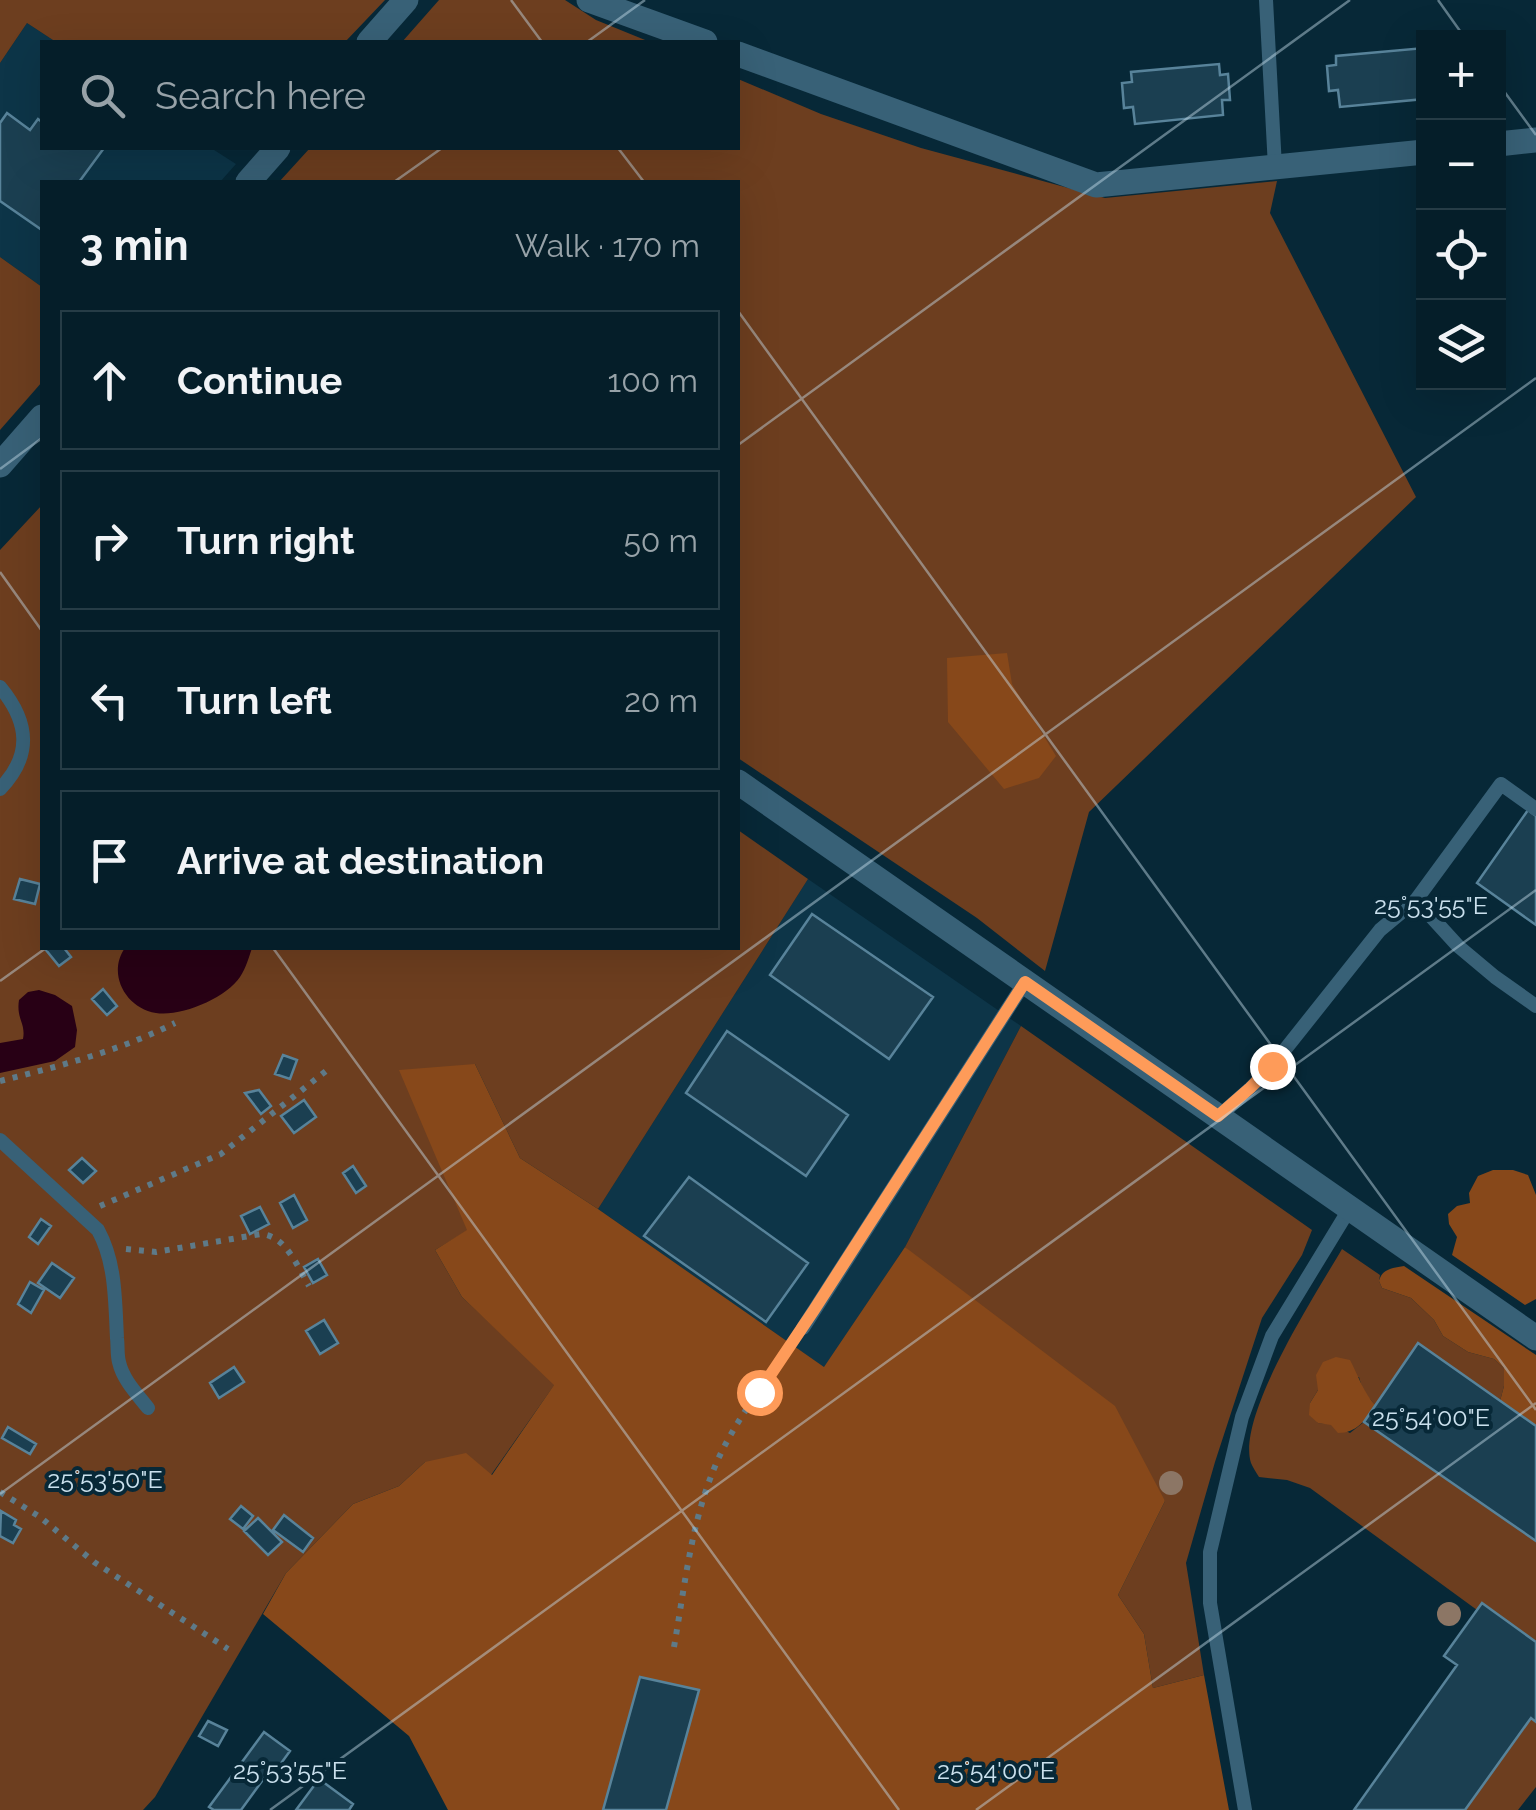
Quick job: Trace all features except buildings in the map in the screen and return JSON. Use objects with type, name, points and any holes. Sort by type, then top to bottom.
[{"type":"street","points":[[371,40],[406,0]]},
{"type":"street","points":[[589,0],[699,40]]},
{"type":"street","points":[[740,55],[1096,185],[1416,153]]},
{"type":"street","points":[[1506,143],[1536,140]]},
{"type":"street","points":[[250,180],[276,150]]},
{"type":"street","points":[[0,465],[40,419]]},
{"type":"street","points":[[740,783],[1536,1338]]},
{"type":"lane","points":[[1266,0],[1275,167]]},
{"type":"lane","points":[[0,687],[15,708],[24,738],[18,766],[0,789]]},
{"type":"lane","points":[[1218,1116],[1272,1066],[1380,930],[1416,900],[1501,784],[1536,809]]},
{"type":"lane","points":[[1416,900],[1458,946],[1536,1006]]},
{"type":"lane","points":[[802,1328],[1025,982]]},
{"type":"lane","points":[[0,1140],[98,1230],[113,1276],[119,1362],[128,1383],[148,1408]]},
{"type":"lane","points":[[1244,1810],[1210,1603],[1210,1552],[1242,1417],[1272,1336],[1350,1208]]},
{"type":"path","points":[[0,1081],[76,1062],[175,1022]]},
{"type":"path","points":[[81,1214],[221,1154],[326,1071]]},
{"type":"path","points":[[102,1238],[127,1249],[156,1252],[272,1235],[282,1242],[310,1286]]},
{"type":"path","points":[[674,1647],[696,1522],[716,1462],[802,1328]]},
{"type":"path","points":[[0,1492],[40,1517],[94,1562],[228,1649]]},
{"type":"shaded area","points":[[0,0],[385,0],[347,40],[53,40],[27,23],[0,63]]},
{"type":"shaded area","points":[[439,0],[565,0],[596,20],[645,40],[404,40]]},
{"type":"shaded area","points":[[27,23],[53,40],[40,40],[40,150],[214,150],[236,164],[222,180],[40,180],[40,286],[0,257],[0,63]]},
{"type":"shaded area","points":[[740,80],[821,114],[921,148],[1105,198],[1277,181],[1270,213],[1416,497],[1089,812],[1045,971],[977,918],[740,759],[740,180],[281,180],[308,150],[740,150]]},
{"type":"shaded area","points":[[0,257],[40,286],[40,384],[0,430]]},
{"type":"shaded area","points":[[40,507],[40,950],[740,950],[740,831],[808,879],[598,1209],[520,1158],[475,1064],[467,1231],[435,1250],[462,1297],[555,1384],[491,1475],[425,1462],[399,1486],[353,1504],[286,1573],[155,1797],[143,1810],[0,1810],[0,550]]},
{"type":"shaded area","points":[[1007,653],[1012,684],[1056,756],[1039,778],[1004,789],[948,722],[947,658]]},
{"type":"shaded area","points":[[808,879],[1021,1026],[905,1247],[825,1368],[598,1209]]},
{"type":"shaded area","points":[[124,950],[251,950],[240,977],[224,992],[190,1009],[166,1013],[145,1010],[128,997],[119,978]]},
{"type":"shaded area","points":[[39,990],[72,1006],[77,1030],[75,1047],[55,1061],[0,1073],[0,1043],[23,1039],[19,1000],[28,992]]},
{"type":"shaded area","points":[[1021,1026],[1312,1230],[1302,1255],[1262,1318],[1186,1563],[1204,1675],[1153,1688],[1144,1634],[1118,1595],[1165,1501],[905,1247]]},
{"type":"shaded area","points":[[475,1064],[520,1158],[824,1367],[905,1247],[1115,1406],[1165,1501],[1118,1595],[1144,1634],[1153,1688],[1204,1675],[1229,1810],[448,1810],[409,1736],[263,1614],[286,1573],[353,1504],[399,1486],[425,1462],[466,1453],[492,1475],[554,1385],[462,1297],[435,1250],[467,1230],[399,1070]]},
{"type":"shaded area","points":[[1493,1170],[1528,1175],[1536,1195],[1536,1299],[1525,1305],[1452,1255],[1457,1237],[1448,1214],[1457,1206],[1470,1203],[1469,1193],[1478,1176]]},
{"type":"shaded area","points":[[1342,1249],[1380,1275],[1382,1288],[1411,1298],[1434,1320],[1443,1336],[1468,1352],[1494,1359],[1504,1368],[1504,1386],[1500,1401],[1418,1343],[1376,1406],[1363,1391],[1359,1377],[1318,1390],[1310,1403],[1318,1423],[1350,1433],[1364,1422],[1536,1541],[1536,1642],[1482,1604],[1477,1610],[1310,1488],[1259,1477],[1252,1465],[1250,1442],[1267,1386],[1298,1323]]},
{"type":"shaded area","points":[[1404,1266],[1536,1355],[1536,1426],[1500,1401],[1504,1368],[1494,1359],[1468,1352],[1443,1336],[1434,1320],[1411,1298],[1382,1288],[1382,1274]]},
{"type":"shaded area","points":[[1336,1357],[1350,1360],[1376,1406],[1355,1428],[1338,1433],[1331,1425],[1318,1423],[1309,1415],[1310,1403],[1318,1390],[1316,1375],[1323,1362]]},
{"type":"shaded area","points":[[1531,1718],[1536,1722],[1536,1787],[1518,1810],[1465,1810]]},
{"type":"route","points":[[759,1392],[1025,982],[1218,1116],[1272,1066]]}]
